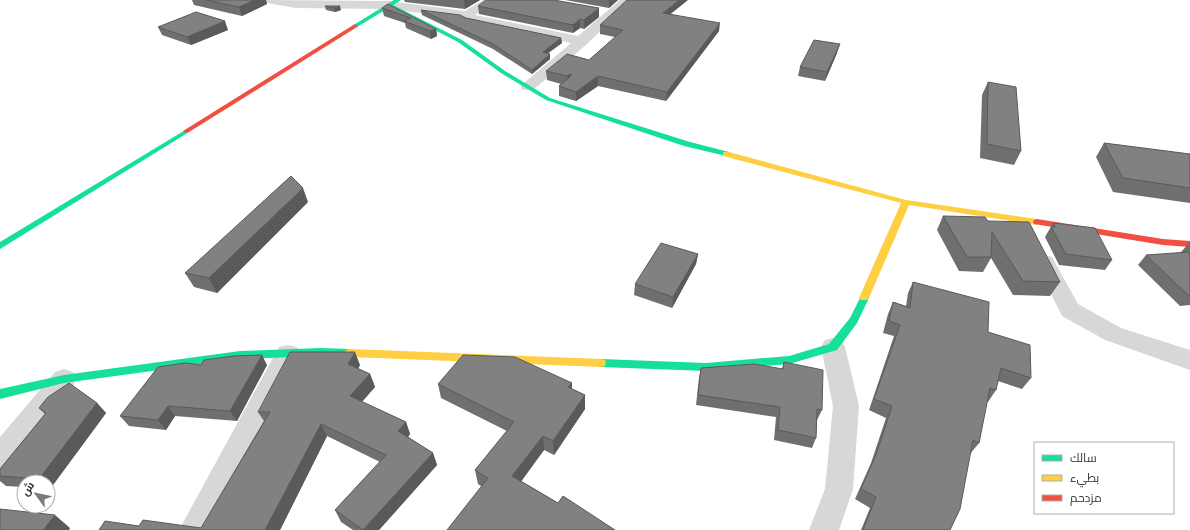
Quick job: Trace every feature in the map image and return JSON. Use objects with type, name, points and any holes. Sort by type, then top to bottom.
[{"type":"street","points":[[272,0],[295,4],[394,2],[467,15],[491,0]]},
{"type":"street","points":[[528,87],[627,0]]},
{"type":"street","points":[[394,2],[460,41],[503,72],[548,99],[687,144],[906,202],[1164,242],[1190,244]]},
{"type":"street","points":[[0,246],[394,2]]},
{"type":"street","points":[[597,11],[612,14]]},
{"type":"street","points":[[467,15],[467,18],[473,20],[582,41]]},
{"type":"street","points":[[520,29],[532,20]]},
{"type":"street","points":[[0,394],[64,379],[240,355],[321,352],[706,367],[789,360],[833,347],[854,320],[906,202]]},
{"type":"street","points":[[1024,220],[1070,310],[1113,334],[1190,360]]},
{"type":"street","points":[[824,530],[839,489],[846,406],[833,347]]},
{"type":"street","points":[[194,530],[288,354]]},
{"type":"street","points":[[0,457],[64,379]]},
{"type":"building","points":[[206,0],[255,0],[239,7]]},
{"type":"building","points":[[486,0],[554,0],[599,8],[584,20],[580,19],[573,25],[478,6]]},
{"type":"building","points":[[627,0],[679,0],[663,13],[720,23],[667,92],[598,76],[576,92],[559,86],[572,75],[570,74],[567,76],[546,71],[567,54],[589,60],[623,30],[600,25]]},
{"type":"building","points":[[388,4],[436,29],[430,31],[404,21],[411,18],[382,8]]},
{"type":"building","points":[[325,6],[340,6],[334,8]]},
{"type":"building","points":[[421,10],[460,15],[466,18],[561,38],[543,52],[550,54],[532,70],[493,44]]},
{"type":"building","points":[[196,12],[225,21],[187,37],[158,27]]},
{"type":"building","points":[[814,40],[840,44],[827,72],[800,67]]},
{"type":"building","points":[[988,82],[1016,87],[1021,151],[987,144]]},
{"type":"building","points":[[1104,143],[1190,154],[1190,188],[1123,178]]},
{"type":"building","points":[[291,176],[303,188],[209,278],[185,273]]},
{"type":"building","points":[[943,216],[985,217],[988,221],[1029,222],[1060,282],[1023,281],[992,232],[991,257],[967,257]]},
{"type":"building","points":[[1053,223],[1095,228],[1112,260],[1066,254],[1051,227],[1055,227]]},
{"type":"building","points":[[661,243],[698,254],[673,297],[635,284]]},
{"type":"building","points":[[1188,252],[1190,254],[1190,296],[1146,255]]},
{"type":"building","points":[[913,282],[989,302],[988,332],[1030,345],[1031,378],[1001,368],[996,390],[990,388],[979,443],[973,440],[960,509],[950,530],[863,530],[876,497],[861,489],[877,452],[892,406],[874,399],[900,325],[889,321],[893,302],[910,308]]},
{"type":"building","points":[[290,352],[355,352],[348,364],[370,374],[350,396],[406,422],[398,431],[433,453],[363,530],[335,510],[386,455],[321,424],[265,530],[99,530],[105,521],[139,526],[143,520],[201,528],[270,412],[258,412]]},
{"type":"building","points":[[262,355],[230,411],[168,406],[158,420],[120,416],[158,367],[185,363],[201,365],[204,360],[234,356]]},
{"type":"building","points":[[463,355],[515,357],[572,383],[568,387],[585,395],[553,441],[543,436],[512,476],[558,503],[563,496],[615,530],[447,530],[488,478],[475,470],[514,422],[438,384]]},
{"type":"building","points":[[784,362],[823,370],[822,410],[817,409],[816,438],[778,430],[780,407],[698,395],[701,368],[754,364],[783,369]]},
{"type":"building","points":[[69,383],[97,403],[43,474],[16,474],[16,477],[0,476],[0,469],[46,413],[39,408],[48,397]]},
{"type":"building","points":[[0,509],[16,511],[16,514],[55,515],[43,530],[0,530]]},
{"type":"traffic: fast","points":[[355,26],[398,0]]},
{"type":"traffic: fast","points":[[389,5],[460,41],[503,72],[548,99],[687,144],[726,154]]},
{"type":"traffic: fast","points":[[0,246],[187,131]]},
{"type":"traffic: fast","points":[[601,363],[706,367],[789,360],[833,347],[854,320],[864,298]]},
{"type":"traffic: fast","points":[[0,394],[64,379],[240,355],[321,352],[350,353]]},
{"type":"traffic: slow","points":[[726,154],[906,202],[1037,222]]},
{"type":"traffic: slow","points":[[864,298],[906,202]]},
{"type":"traffic: slow","points":[[350,353],[601,363]]},
{"type":"traffic: jam","points":[[187,131],[355,26]]},
{"type":"traffic: jam","points":[[1037,222],[1163,242],[1190,244]]}]
